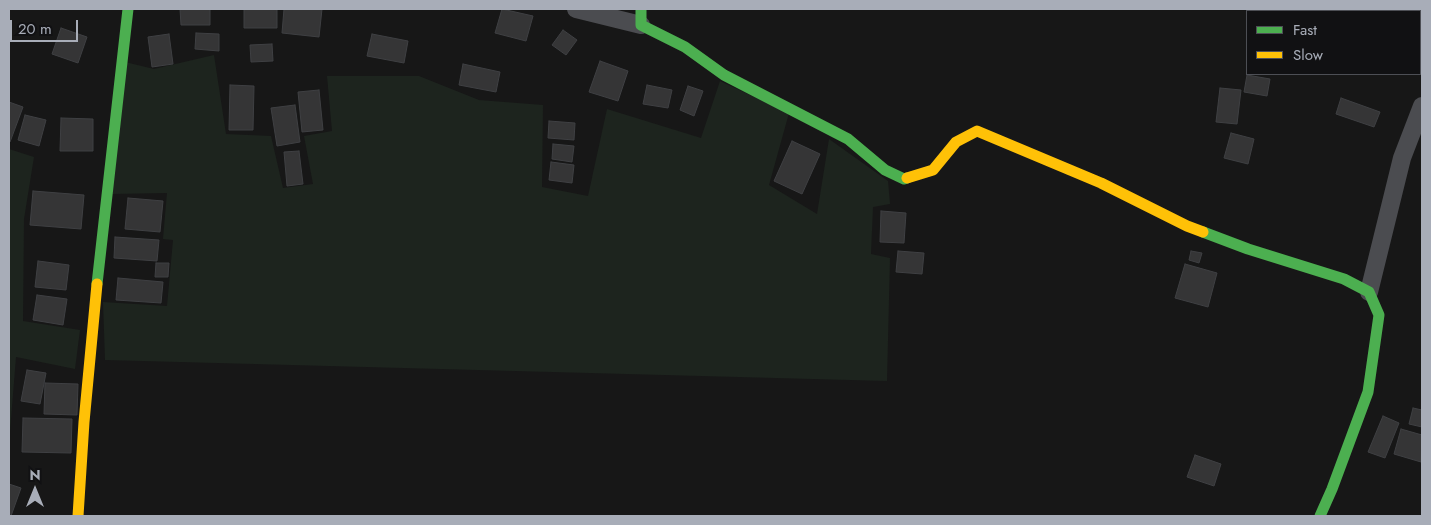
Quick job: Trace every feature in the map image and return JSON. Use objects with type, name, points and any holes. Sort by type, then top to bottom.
[{"type":"street","points":[[78,516],[84,422],[100,247],[128,9]]},
{"type":"street","points":[[576,9],[640,17],[724,75],[848,139],[885,170],[904,179],[933,170],[956,142],[977,131],[1101,182],[1187,226],[1248,249],[1344,279],[1369,292]]},
{"type":"street","points":[[1320,516],[1368,392],[1379,315],[1369,292],[1402,158],[1422,106]]},
{"type":"shaded area","points":[[214,55],[226,134],[271,136],[283,188],[313,184],[304,136],[332,131],[327,76],[419,76],[479,100],[543,105],[542,187],[588,196],[607,109],[701,138],[720,81],[789,113],[769,185],[817,214],[829,139],[888,181],[890,204],[873,207],[871,254],[890,258],[887,381],[105,360],[103,302],[167,306],[173,240],[163,239],[167,193],[112,194],[125,62],[154,69]]},
{"type":"shaded area","points":[[9,149],[34,157],[24,219],[23,321],[80,330],[75,369],[16,357],[9,444]]},
{"type":"building","points":[[180,9],[210,9],[210,25],[181,25]]},
{"type":"building","points":[[244,9],[277,9],[277,28],[244,28]]},
{"type":"building","points":[[284,9],[322,9],[319,37],[282,33]]},
{"type":"building","points":[[502,9],[533,16],[526,41],[495,33]]},
{"type":"building","points":[[1422,9],[1422,26],[1421,10],[1406,10]]},
{"type":"building","points":[[61,28],[87,37],[78,63],[52,54]]},
{"type":"building","points":[[563,30],[577,40],[566,55],[552,45]]},
{"type":"building","points":[[196,33],[219,34],[219,51],[195,49]]},
{"type":"building","points":[[169,34],[173,64],[152,67],[148,37]]},
{"type":"building","points":[[372,34],[408,41],[404,63],[367,56]]},
{"type":"building","points":[[272,44],[273,61],[251,62],[250,45]]},
{"type":"building","points":[[600,61],[628,71],[618,101],[589,92]]},
{"type":"building","points":[[463,64],[500,72],[496,92],[459,85]]},
{"type":"building","points":[[1247,75],[1270,79],[1267,96],[1244,92]]},
{"type":"building","points":[[230,85],[254,86],[253,130],[229,130]]},
{"type":"building","points":[[647,85],[672,90],[668,108],[643,104]]},
{"type":"building","points":[[688,86],[703,91],[694,116],[680,110]]},
{"type":"building","points":[[1220,88],[1241,90],[1237,124],[1216,122]]},
{"type":"building","points":[[319,90],[323,130],[302,132],[298,92]]},
{"type":"building","points":[[1341,98],[1380,112],[1374,127],[1336,114]]},
{"type":"building","points":[[9,102],[23,107],[10,142],[9,141]]},
{"type":"building","points":[[295,105],[300,142],[277,146],[271,108]]},
{"type":"building","points":[[25,115],[46,120],[39,146],[18,140]]},
{"type":"building","points":[[61,118],[93,119],[93,151],[60,151]]},
{"type":"building","points":[[549,121],[575,123],[574,140],[548,138]]},
{"type":"building","points":[[1231,133],[1254,139],[1248,164],[1224,158]]},
{"type":"building","points":[[792,141],[820,154],[802,194],[774,181]]},
{"type":"building","points":[[553,144],[574,146],[572,162],[552,159]]},
{"type":"building","points":[[299,151],[303,184],[287,186],[284,152]]},
{"type":"building","points":[[551,162],[574,165],[572,183],[549,180]]},
{"type":"building","points":[[33,191],[84,195],[81,229],[30,225]]},
{"type":"building","points":[[128,198],[163,201],[160,232],[125,229]]},
{"type":"building","points":[[881,211],[906,213],[904,243],[880,242]]},
{"type":"building","points":[[115,237],[159,240],[157,261],[114,258]]},
{"type":"building","points":[[898,251],[924,253],[922,274],[896,272]]},
{"type":"building","points":[[1191,251],[1202,253],[1199,263],[1189,260]]},
{"type":"building","points":[[38,261],[69,265],[66,290],[35,287]]},
{"type":"building","points":[[156,263],[169,263],[168,277],[155,277]]},
{"type":"building","points":[[1185,264],[1217,273],[1208,307],[1175,298]]},
{"type":"building","points":[[118,278],[163,282],[161,303],[116,300]]},
{"type":"building","points":[[37,295],[67,299],[63,325],[33,320]]},
{"type":"building","points":[[27,370],[46,373],[40,404],[21,401]]},
{"type":"building","points":[[45,383],[78,384],[77,415],[44,414]]},
{"type":"building","points":[[1413,408],[1422,410],[1422,427],[1409,424]]},
{"type":"building","points":[[1383,416],[1399,423],[1385,458],[1368,452]]},
{"type":"building","points":[[23,418],[72,419],[71,453],[22,452]]},
{"type":"building","points":[[1401,429],[1422,435],[1421,462],[1394,454]]},
{"type":"building","points":[[1195,455],[1221,464],[1214,486],[1187,477]]},
{"type":"building","points":[[9,484],[21,488],[11,516],[9,516]]},
{"type":"traffic: fast","points":[[97,284],[128,9]]},
{"type":"traffic: fast","points":[[641,9],[641,25],[685,47],[724,75],[848,139],[885,170],[904,179],[907,178]]},
{"type":"traffic: fast","points":[[1203,232],[1248,249],[1344,279],[1369,292],[1379,315],[1368,392],[1320,516]]},
{"type":"traffic: slow","points":[[907,178],[933,170],[956,142],[977,131],[1101,183],[1187,226],[1203,232]]},
{"type":"traffic: slow","points":[[78,516],[84,422],[97,284]]}]
